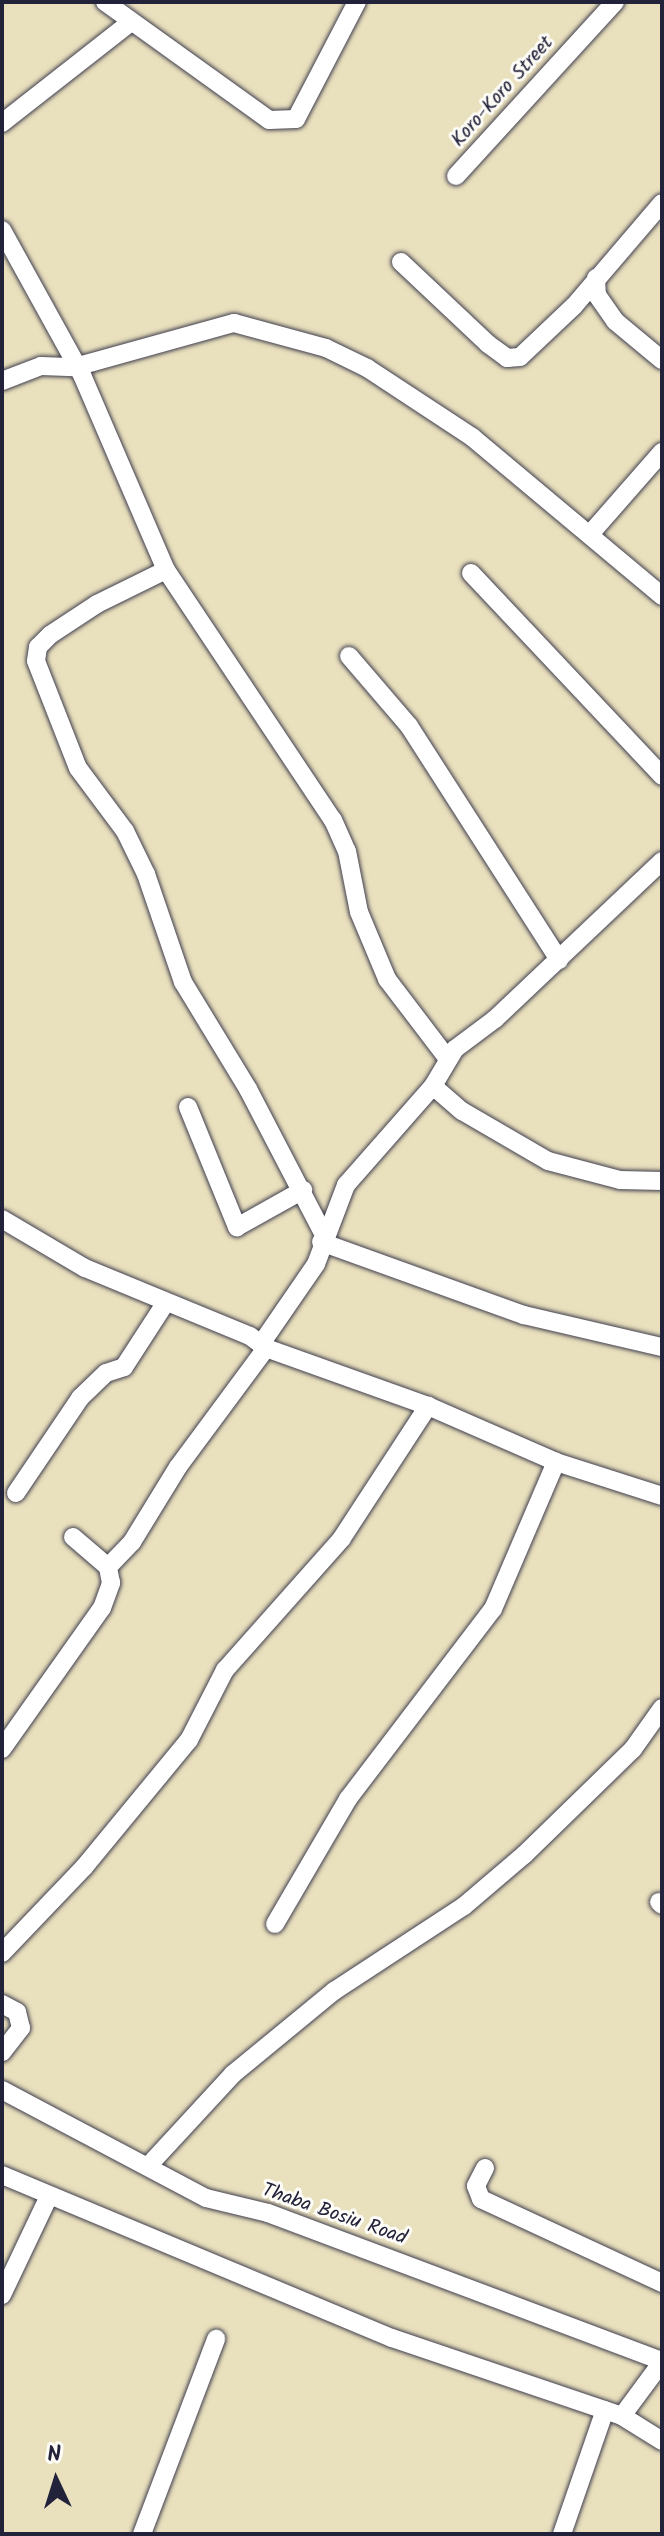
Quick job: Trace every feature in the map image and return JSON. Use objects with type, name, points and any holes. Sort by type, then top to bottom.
[{"type":"street","points":[[105,2],[269,120],[296,119],[357,2]]},
{"type":"street","name":"Koro-Koro Street","points":[[456,176],[615,2]]},
{"type":"street","points":[[2,123],[131,22]]},
{"type":"street","points":[[401,262],[507,358],[520,357],[535,347],[662,203]]},
{"type":"street","points":[[2,230],[75,367],[166,570],[333,820],[347,851],[359,912],[387,979],[448,1059]]},
{"type":"street","points":[[596,278],[597,295],[615,321],[662,360]]},
{"type":"street","points":[[2,381],[41,366],[75,367],[234,323],[326,348],[367,368],[472,437],[591,533],[662,596]]},
{"type":"street","points":[[591,533],[662,452]]},
{"type":"street","points":[[166,570],[97,604],[50,635],[38,647],[36,661],[78,768],[125,831],[146,874],[183,982],[303,1190],[322,1238],[524,1315],[662,1347]]},
{"type":"street","points":[[471,573],[662,776]]},
{"type":"street","points":[[349,656],[409,726],[559,960]]},
{"type":"street","points":[[108,1567],[132,1542],[178,1467],[264,1346],[316,1264],[322,1238],[346,1185],[433,1086],[448,1059],[559,960],[662,861]]},
{"type":"street","points":[[433,1086],[471,1118],[548,1161],[620,1180],[662,1181]]},
{"type":"street","points":[[188,1107],[237,1227],[303,1190]]},
{"type":"street","points":[[2,1219],[85,1268],[264,1346],[428,1406],[556,1462],[662,1496]]},
{"type":"street","points":[[16,1493],[80,1398],[106,1373],[124,1367],[166,1302]]},
{"type":"street","points":[[2,1953],[85,1866],[189,1740],[225,1670],[342,1538],[428,1406]]},
{"type":"street","points":[[275,1924],[348,1799],[493,1609],[556,1462]]},
{"type":"street","points":[[2,1749],[102,1608],[111,1583],[108,1567],[73,1537]]},
{"type":"street","points":[[150,2164],[233,2074],[334,1991],[464,1906],[524,1855],[633,1749],[662,1708]]},
{"type":"street","points":[[2,2004],[17,2012],[21,2028],[2,2052]]},
{"type":"street","name":"Thaba Bosiu Road","points":[[2,2090],[150,2164],[206,2198],[268,2213],[662,2362]]},
{"type":"street","points":[[485,2168],[476,2186],[481,2199],[662,2283]]},
{"type":"street","points":[[2,2175],[48,2198],[245,2273],[392,2338],[613,2413],[662,2441]]},
{"type":"street","points":[[2,2295],[48,2198]]},
{"type":"street","points":[[142,2534],[216,2339]]},
{"type":"street","points":[[562,2534],[613,2413],[662,2362]]}]
